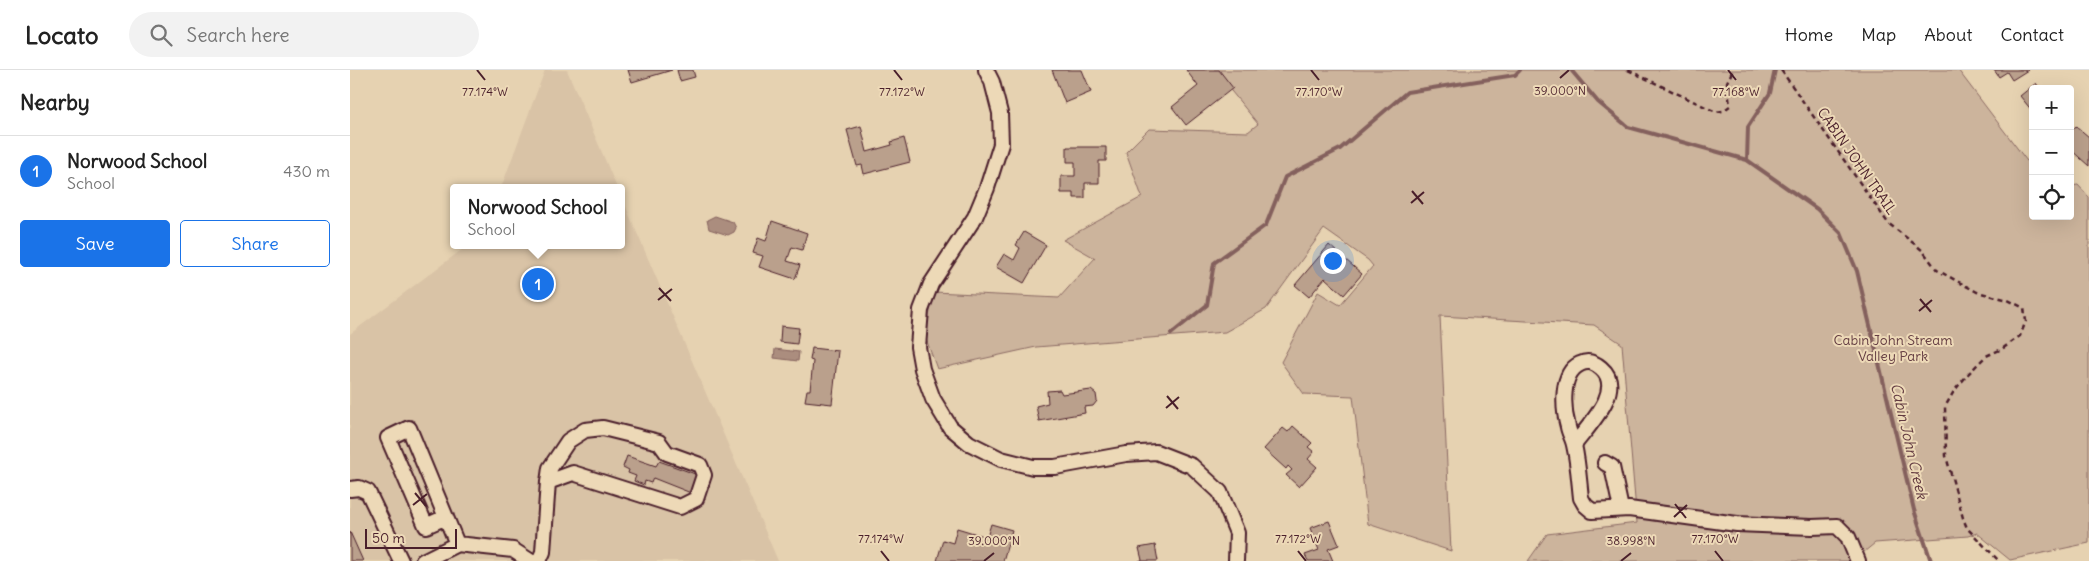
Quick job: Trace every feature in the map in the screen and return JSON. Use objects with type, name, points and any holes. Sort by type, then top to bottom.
[{"type":"street","points":[[986,70],[992,82],[1000,113],[1001,144],[987,188],[975,217],[931,284],[921,310],[918,347],[922,369],[933,399],[950,427],[969,443],[1001,458],[1017,463],[1033,467],[1055,467],[1126,454],[1156,452],[1192,466],[1220,492],[1237,534],[1236,561]]},
{"type":"street","points":[[1574,445],[1596,417],[1610,388],[1609,378],[1604,370],[1588,361],[1579,364],[1570,372],[1565,389],[1568,426],[1574,445],[1581,498],[1592,511],[1637,510],[1737,524],[1837,526],[1848,538],[1858,561]]},
{"type":"street","points":[[446,517],[426,526],[388,438],[409,428],[446,517],[457,544]]},
{"type":"street","points":[[539,561],[543,552],[550,468],[557,455],[568,441],[585,430],[603,428],[659,442],[668,453],[700,465],[704,475],[696,499],[680,507],[573,473],[557,455]]},
{"type":"street","points":[[1605,464],[1612,467],[1621,509]]},
{"type":"street","points":[[548,482],[573,473]]},
{"type":"street","points":[[350,489],[359,488],[368,492],[401,561]]},
{"type":"street","points":[[423,561],[457,544],[513,550],[530,561]]},
{"type":"path","points":[[1628,70],[1716,112],[1723,111],[1730,106],[1727,82],[1733,70]]},
{"type":"path","name":"CABIN JOHN TRAIL","points":[[1781,70],[1888,223],[1922,250],[1937,270],[1977,292],[2008,300],[2024,308],[2026,321],[2020,336],[2002,349],[1986,356],[1954,391],[1945,407],[1946,456],[1963,518],[1967,528],[1999,561]]},
{"type":"shaded area","points":[[545,70],[567,70],[615,184],[502,184]]},
{"type":"shaded area","points":[[625,205],[778,561],[350,561],[350,334],[463,249],[625,249]]},
{"type":"shaded area","points":[[715,216],[733,222],[736,228],[734,232],[728,235],[709,229],[707,220]]},
{"type":"shaded area","points":[[775,349],[799,352],[798,361],[774,358]]},
{"type":"green space","name":"Cabin John Stream Valley Park","points":[[1214,70],[1958,70],[2029,164],[2029,220],[2074,220],[2074,186],[2078,185],[2089,197],[2089,543],[2010,560],[1977,533],[1968,536],[1875,543],[1853,561],[1528,561],[1547,534],[1637,523],[1622,344],[1594,325],[1440,316],[1451,551],[1368,524],[1353,396],[1304,394],[1281,362],[1318,292],[1340,305],[1373,266],[1368,260],[1324,229],[1266,309],[1225,332],[1036,347],[937,369],[925,336],[934,292],[1059,298],[1095,258],[1063,240],[1142,197],[1126,152],[1149,129],[1248,132],[1258,124]]},
{"type":"building","points":[[628,70],[672,70],[632,82]]},
{"type":"building","points":[[677,70],[693,70],[695,77],[680,81]]},
{"type":"building","points":[[1052,70],[1082,70],[1091,92],[1065,103]]},
{"type":"building","points":[[1186,70],[1219,70],[1233,88],[1186,125],[1172,107],[1198,86]]},
{"type":"building","points":[[1994,70],[2028,70],[2012,80],[2007,72],[1999,77]]},
{"type":"building","points":[[2029,89],[2029,107],[2020,96]]},
{"type":"building","points":[[861,126],[867,152],[892,145],[891,142],[904,138],[910,162],[864,174],[862,165],[857,166],[847,130]]},
{"type":"building","points":[[2076,126],[2089,137],[2089,166],[2074,153],[2074,128]]},
{"type":"building","points":[[1067,147],[1106,147],[1106,161],[1099,161],[1099,183],[1085,183],[1085,198],[1074,198],[1074,193],[1061,193],[1061,176],[1075,176],[1075,162],[1067,162]]},
{"type":"building","points":[[772,221],[807,233],[802,250],[792,247],[787,261],[800,265],[795,279],[759,267],[763,256],[753,253],[758,238],[766,241]]},
{"type":"building","points":[[1024,232],[1046,245],[1024,283],[996,267],[1004,254],[1014,260],[1020,248],[1016,245]]},
{"type":"building","points":[[1329,245],[1362,274],[1344,295],[1325,278],[1309,297],[1295,285]]},
{"type":"building","points":[[781,326],[799,328],[797,344],[780,342]]},
{"type":"building","points":[[812,348],[838,351],[832,404],[805,401],[807,390],[810,390],[813,361],[810,360]]},
{"type":"building","points":[[1060,390],[1062,394],[1091,390],[1096,394],[1097,401],[1093,406],[1084,407],[1085,413],[1039,421],[1036,406],[1048,403],[1047,391]]},
{"type":"building","points":[[1293,426],[1312,443],[1308,447],[1314,452],[1308,459],[1317,467],[1299,487],[1286,475],[1292,470],[1288,466],[1286,469],[1264,449],[1283,428],[1288,432]]},
{"type":"building","points":[[627,456],[656,466],[659,461],[698,475],[691,493],[653,478],[651,483],[645,481],[644,485],[634,481],[636,476],[628,473],[629,470],[623,467]]},
{"type":"building","points":[[1329,521],[1339,545],[1328,549],[1333,561],[1308,561],[1305,555],[1319,550],[1310,528]]},
{"type":"building","points":[[991,524],[1012,530],[1003,561],[937,561],[943,540],[953,543],[957,528],[987,537]]},
{"type":"building","points":[[350,532],[363,561],[350,561]]},
{"type":"building","points":[[1155,545],[1158,561],[1139,561],[1142,560],[1139,548]]},
{"type":"waterway","points":[[1171,334],[1207,305],[1214,263],[1266,225],[1285,177],[1340,149],[1407,92],[1515,75],[1520,70]]},
{"type":"waterway","name":"Cabin John Creek","points":[[1571,70],[1598,102],[1628,127],[1747,160],[1817,209],[1841,233],[1857,271],[1914,510],[1931,561]]},
{"type":"waterway","points":[[1747,160],[1748,127],[1770,93],[1775,70]]},
{"type":"place","name":"Norwood School","points":[[538,284]]}]
